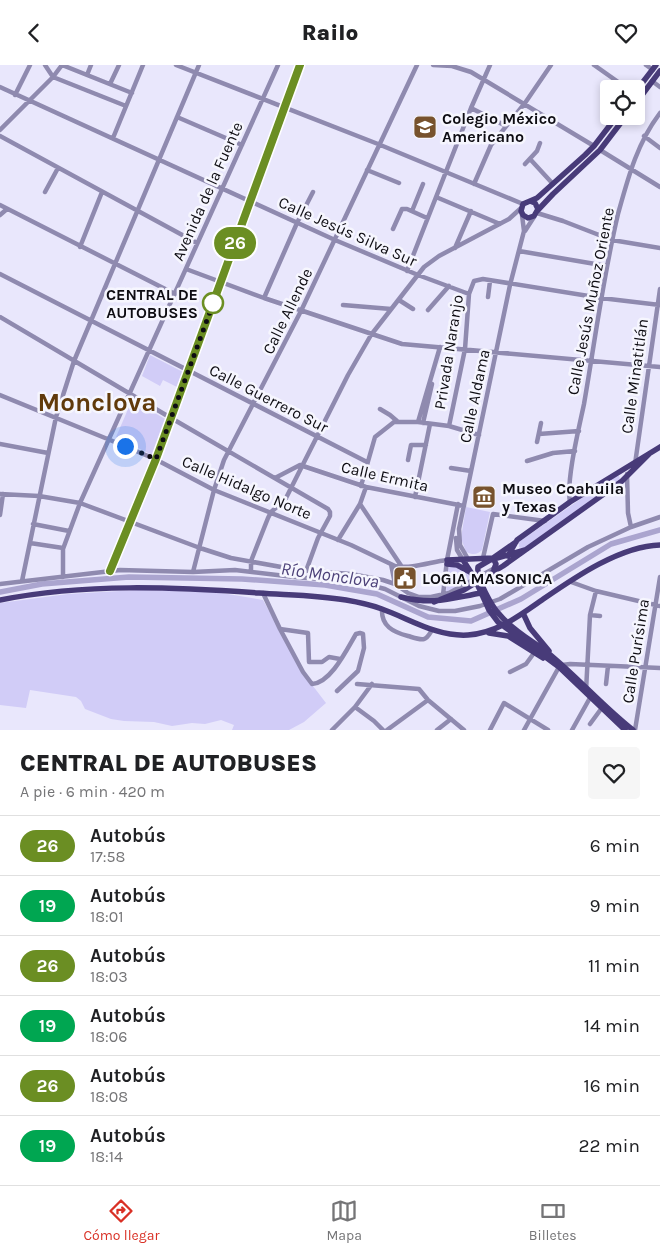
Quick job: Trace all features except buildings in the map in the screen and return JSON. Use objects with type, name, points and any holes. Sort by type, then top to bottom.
[{"type":"main road","points":[[645,80],[655,67]]},
{"type":"main road","points":[[645,91],[660,71]]},
{"type":"main road","points":[[610,125],[594,146],[553,184],[522,209],[528,218],[536,213],[553,194],[600,150],[619,125]]},
{"type":"main road","points":[[530,201],[537,205],[536,213]]},
{"type":"main road","points":[[434,602],[464,590],[524,550],[622,481],[635,465],[660,447]]},
{"type":"main road","points":[[474,575],[479,566],[493,559],[570,502],[625,467],[635,465]]},
{"type":"main road","points":[[616,473],[620,472],[623,474],[622,481]]},
{"type":"main road","points":[[517,542],[517,549],[524,550]]},
{"type":"main road","points":[[494,569],[503,563],[517,542]]},
{"type":"main road","points":[[484,633],[503,625],[592,569],[633,550],[660,545]]},
{"type":"main road","points":[[447,562],[466,559],[493,559],[524,550]]},
{"type":"main road","points":[[466,559],[489,610],[498,622],[560,666],[586,691],[601,709],[628,729]]},
{"type":"main road","points":[[493,559],[496,564],[494,569]]},
{"type":"main road","points":[[447,562],[457,565],[474,575],[502,618],[534,648]]},
{"type":"main road","points":[[0,600],[52,593],[129,587],[196,589],[333,598],[382,609],[432,629],[457,635],[484,633],[506,635],[550,658]]},
{"type":"main road","points":[[401,597],[434,602],[481,593]]},
{"type":"main road","points":[[523,613],[530,628],[546,647],[550,658]]},
{"type":"main road","points":[[591,697],[616,716],[628,729]]},
{"type":"main road","points":[[616,716],[628,729]]},
{"type":"street","points":[[15,95],[30,65]]},
{"type":"street","points":[[45,65],[53,77],[126,106]]},
{"type":"street","points":[[0,131],[53,77],[62,65],[132,93]]},
{"type":"street","points":[[87,75],[91,65]]},
{"type":"street","points":[[110,84],[119,65]]},
{"type":"street","points":[[113,138],[143,65]]},
{"type":"street","points":[[176,65],[474,183],[522,209],[430,262],[391,309],[371,335],[340,388],[291,486],[280,515]]},
{"type":"street","points":[[22,581],[56,417],[74,361],[199,65]]},
{"type":"street","name":"Avenida de la Fuente","points":[[62,577],[63,548],[80,503],[278,65]]},
{"type":"street","points":[[110,571],[156,459],[300,65]]},
{"type":"street","name":"Calle Allende","points":[[193,572],[214,490],[228,452],[301,311],[416,65]]},
{"type":"street","points":[[433,65],[458,66],[483,78],[594,146]]},
{"type":"street","points":[[408,271],[445,172],[490,65]]},
{"type":"street","points":[[474,183],[491,145],[525,103],[551,65]]},
{"type":"street","points":[[594,65],[615,80]]},
{"type":"street","points":[[646,65],[655,67]]},
{"type":"street","points":[[652,81],[660,87]]},
{"type":"street","name":"Calle Jesús Silva Sur","points":[[0,87],[335,240],[469,294]]},
{"type":"street","points":[[471,108],[506,126]]},
{"type":"street","name":"Calle Jesús Muñoz Oriente","points":[[570,502],[569,490],[575,451],[612,239],[630,169],[644,136],[658,120],[660,113]]},
{"type":"street","points":[[177,117],[242,145]]},
{"type":"street","points":[[0,136],[197,243]]},
{"type":"street","points":[[644,136],[660,148]]},
{"type":"street","points":[[525,164],[537,151],[540,143]]},
{"type":"street","points":[[600,150],[660,187]]},
{"type":"street","points":[[530,159],[553,184]]},
{"type":"street","points":[[45,192],[58,168]]},
{"type":"street","points":[[367,170],[399,183]]},
{"type":"street","points":[[412,211],[422,184]]},
{"type":"street","points":[[80,247],[102,192]]},
{"type":"street","points":[[264,299],[297,223],[313,192]]},
{"type":"street","points":[[436,197],[500,223]]},
{"type":"street","points":[[0,205],[175,294]]},
{"type":"street","points":[[0,215],[7,209]]},
{"type":"street","points":[[393,229],[400,211],[404,209],[427,218]]},
{"type":"street","name":"Calle Aldama","points":[[466,559],[460,545],[459,529],[510,285],[522,237],[524,225],[522,209]]},
{"type":"street","points":[[456,248],[471,211]]},
{"type":"street","points":[[536,213],[612,239],[660,249]]},
{"type":"street","name":"Calle Aldama","points":[[522,237],[526,227],[536,213]]},
{"type":"street","points":[[519,251],[607,266]]},
{"type":"street","points":[[186,269],[264,299],[371,335],[407,345],[496,351],[660,367]]},
{"type":"street","name":"Calle Guerrero Sur","points":[[0,274],[367,462]]},
{"type":"street","name":"Privada Naranjo","points":[[449,426],[465,349],[469,294],[474,281],[478,279],[490,281]]},
{"type":"street","points":[[488,297],[490,281],[601,299],[659,305]]},
{"type":"street","points":[[428,310],[449,287]]},
{"type":"street","name":"Calle Minatitlán","points":[[635,465],[660,289]]},
{"type":"street","points":[[399,300],[413,309]]},
{"type":"street","points":[[343,305],[391,309]]},
{"type":"street","points":[[0,317],[330,510],[330,516],[321,532],[306,571]]},
{"type":"street","points":[[420,423],[440,347]]},
{"type":"street","name":"Calle Hidalgo Norte","points":[[0,395],[156,459],[214,490],[338,539],[391,564],[402,567],[447,562]]},
{"type":"street","points":[[380,409],[397,421]]},
{"type":"street","points":[[361,486],[376,435],[397,421],[449,426],[479,435]]},
{"type":"street","points":[[537,442],[541,423]]},
{"type":"street","points":[[415,497],[430,424]]},
{"type":"street","points":[[539,434],[579,431]]},
{"type":"street","points":[[0,444],[48,453]]},
{"type":"street","points":[[408,461],[410,446],[415,444],[426,445]]},
{"type":"street","points":[[527,461],[553,453],[575,451]]},
{"type":"street","points":[[275,477],[296,466],[302,465]]},
{"type":"street","name":"Calle Ermita","points":[[302,465],[361,486],[464,505]]},
{"type":"street","points":[[625,467],[628,475],[628,513],[631,527]]},
{"type":"street","points":[[451,468],[471,471]]},
{"type":"street","points":[[338,539],[360,503],[366,487]]},
{"type":"street","points":[[0,515],[2,494],[39,496],[80,503],[200,548],[231,557],[306,571],[351,574],[383,580],[396,584],[414,596],[431,597],[444,595],[494,569]]},
{"type":"street","points":[[251,572],[251,561],[271,512],[285,500]]},
{"type":"street","points":[[360,503],[402,567]]},
{"type":"street","points":[[444,595],[447,562],[458,504]]},
{"type":"street","points":[[483,559],[494,513],[545,521]]},
{"type":"street","points":[[0,584],[110,571],[193,572],[220,570],[358,583],[379,587],[412,604],[439,611],[455,611],[480,606],[500,599],[588,547],[631,527],[660,517]]},
{"type":"street","points":[[33,524],[69,531]]},
{"type":"street","points":[[457,550],[456,540],[459,529]]},
{"type":"street","points":[[451,540],[466,559]]},
{"type":"street","points":[[30,543],[63,548]]},
{"type":"street","points":[[391,564],[396,584]]},
{"type":"street","name":"Calle Purísima","points":[[628,729],[645,669],[658,605],[660,577]]},
{"type":"street","points":[[571,581],[596,591],[658,605]]},
{"type":"street","points":[[586,691],[590,615],[596,591]]},
{"type":"street","points":[[263,593],[280,629],[310,683],[314,684],[322,681],[332,671],[356,634],[363,634],[365,640],[364,647],[357,672],[337,691]]},
{"type":"street","points":[[382,609],[384,621],[390,629],[396,632],[423,639],[428,637],[432,629]]},
{"type":"street","points":[[590,615],[600,616]]},
{"type":"street","points":[[280,629],[308,633],[309,662]]},
{"type":"street","points":[[510,672],[526,664],[534,648]]},
{"type":"street","points":[[298,663],[322,662],[329,657],[340,659]]},
{"type":"street","points":[[524,730],[560,666],[588,665],[645,669],[660,668]]},
{"type":"street","points":[[606,684],[608,666]]},
{"type":"street","points":[[357,684],[414,687],[421,690],[428,700],[464,730]]},
{"type":"street","points":[[332,730],[355,707],[372,684]]},
{"type":"street","points":[[572,730],[591,697]]},
{"type":"street","points":[[387,730],[428,700]]},
{"type":"street","points":[[490,730],[504,703],[548,730]]},
{"type":"street","points":[[355,707],[383,730]]},
{"type":"street","points":[[590,724],[601,709]]},
{"type":"street","points":[[437,730],[451,719]]},
{"type":"shaded area","points":[[150,355],[183,372],[177,387],[163,380],[160,386],[142,376]]},
{"type":"shaded area","points":[[132,400],[167,420],[154,456],[116,437]]},
{"type":"shaded area","points":[[615,475],[619,476],[620,479],[523,549],[519,547],[519,542]]},
{"type":"shaded area","points":[[466,507],[490,512],[482,550],[477,554],[466,552],[461,538]]},
{"type":"shaded area","points":[[450,566],[466,572],[472,580],[446,592],[448,568]]},
{"type":"shaded area","points":[[137,590],[216,592],[263,600],[303,673],[326,703],[304,722],[289,730],[232,730],[234,725],[221,720],[205,724],[192,723],[172,726],[154,722],[111,719],[85,709],[81,701],[76,697],[30,690],[26,708],[0,705],[0,603],[68,594]]},
{"type":"waterway","name":"Río Monclova","points":[[0,592],[42,584],[129,577],[242,579],[325,585],[377,594],[428,617],[471,621],[521,599],[611,544],[660,530]]},
{"type":"bus line","name":"26","points":[[110,571],[156,459],[300,65]]},
{"type":"place","name":"Colegio México Americano","points":[[425,127]]},
{"type":"place","name":"CENTRAL DE AUTOBUSES","points":[[213,303]]},
{"type":"place","name":"Museo Coahuila y Texas","points":[[484,497]]},
{"type":"place","name":"LOGIA MASONICA","points":[[405,578]]},
{"type":"district","name":"Monclova","points":[[97,402]]},
{"type":"route","points":[[125,446],[156,459],[214,301],[213,303]]}]
